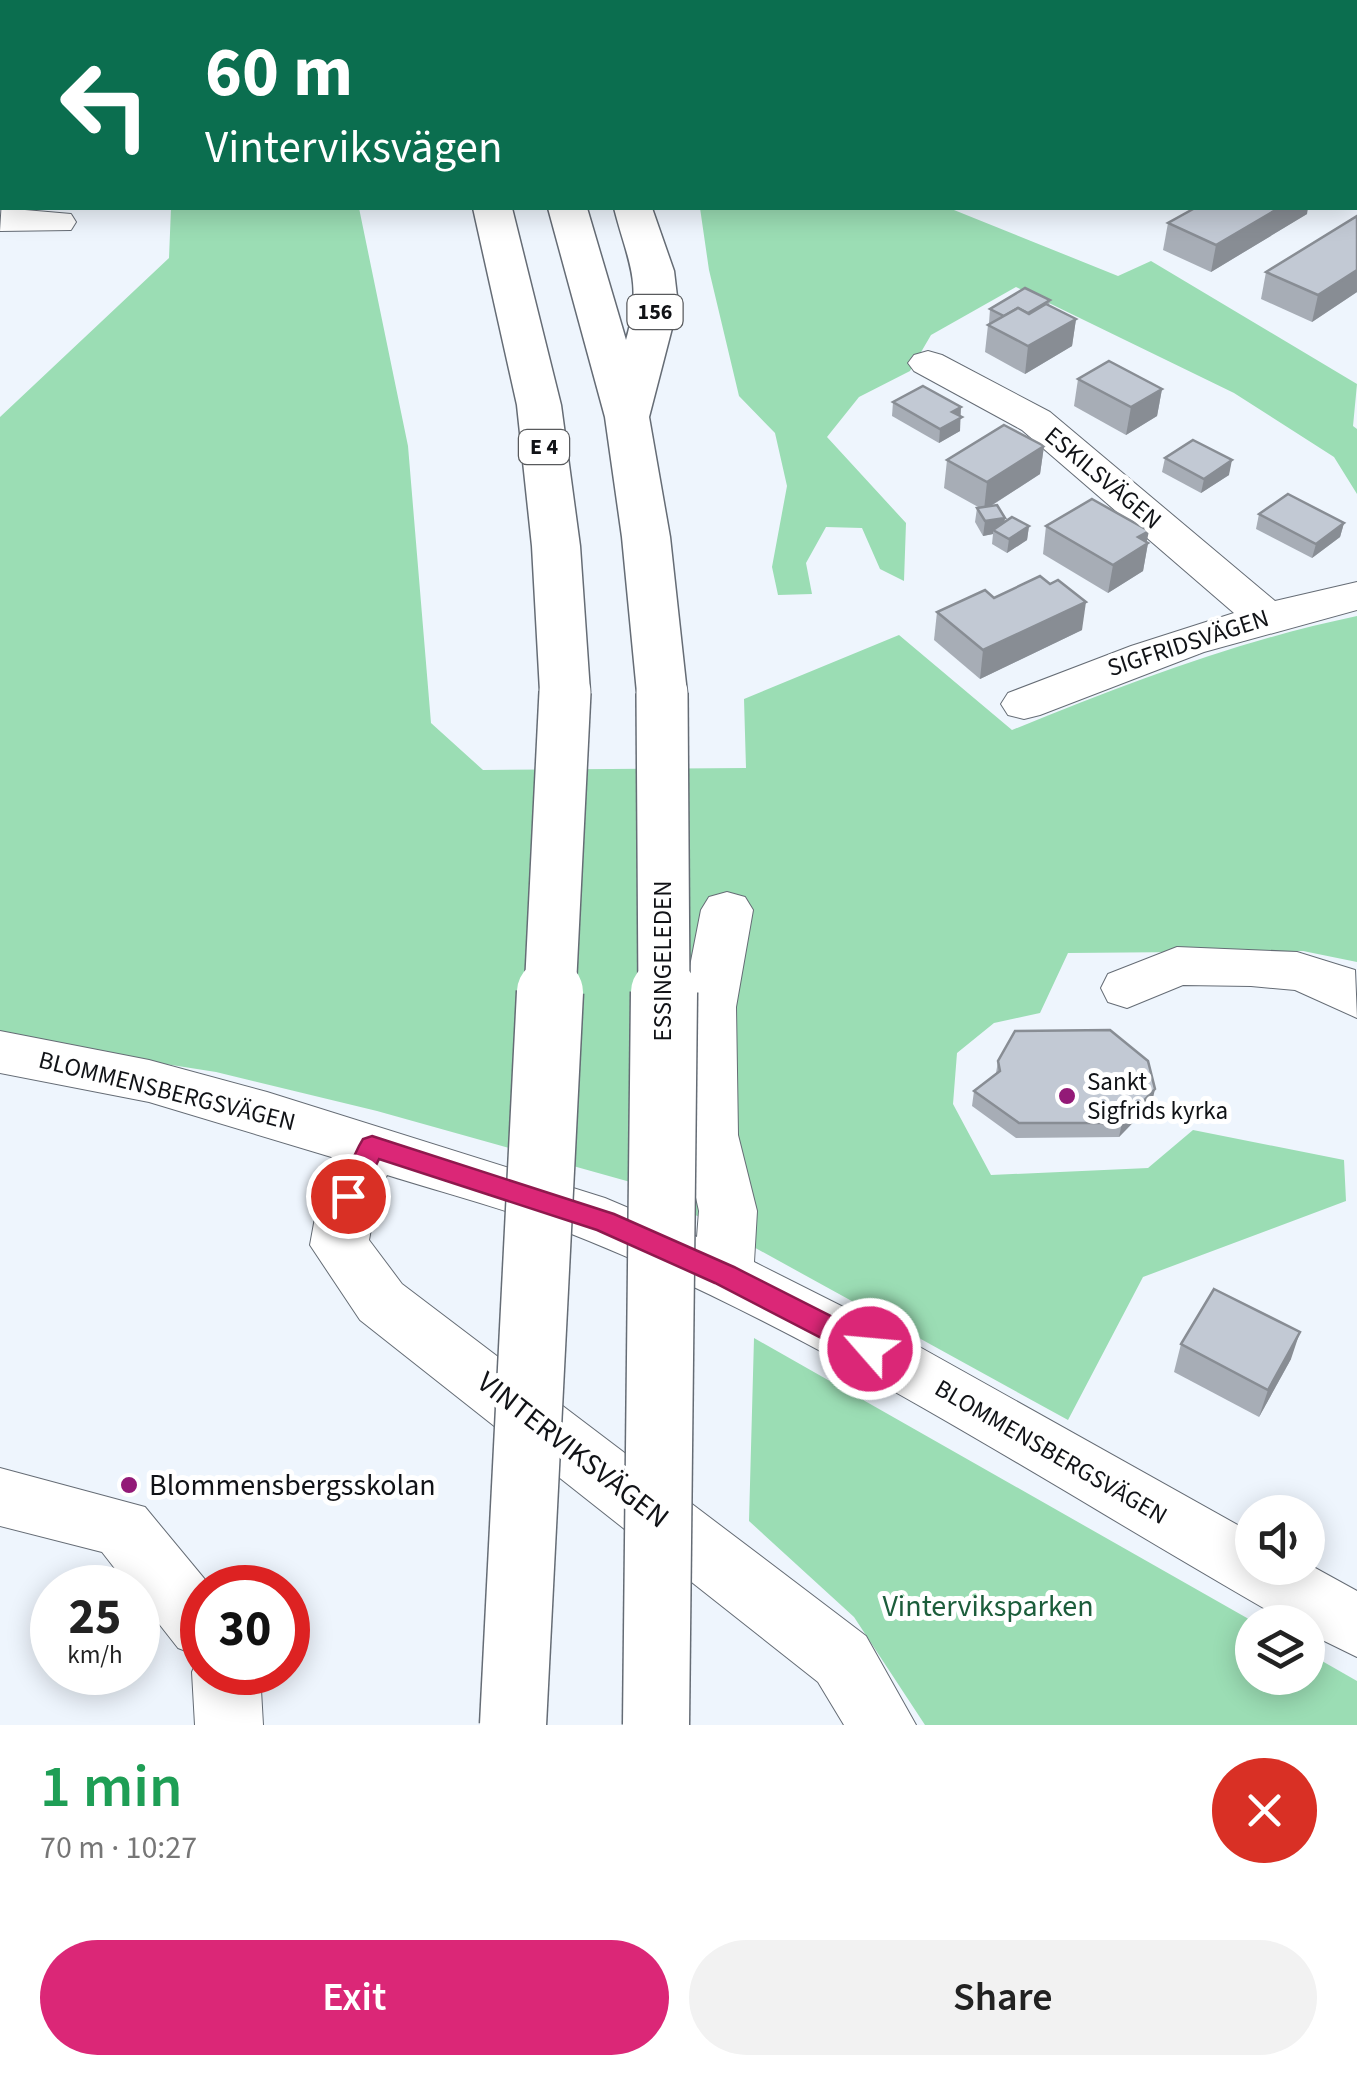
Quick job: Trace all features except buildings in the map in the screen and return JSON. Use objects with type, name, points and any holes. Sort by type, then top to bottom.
[{"type":"highway","name":"E 4","points":[[492,210],[539,405],[556,546],[564,692],[513,1725]]},
{"type":"highway","name":"ESSINGELEDEN","points":[[568,210],[628,417],[646,537],[662,694],[664,1016],[656,1725]]},
{"type":"highway","name":"156","points":[[628,417],[657,305],[654,271],[633,210]]},
{"type":"street","points":[[14,210],[11,224],[58,222]]},
{"type":"street","name":"ESKILSVÄGEN","points":[[928,363],[1036,421],[1264,616]]},
{"type":"street","name":"SIGFRIDSVÄGEN","points":[[1024,704],[1104,670],[1264,616],[1357,596]]},
{"type":"street","points":[[724,1275],[728,1211],[710,1135],[708,1007],[727,910]]},
{"type":"street","points":[[1127,988],[1177,966],[1250,967],[1297,970],[1336,984],[1357,998]]},
{"type":"street","name":"BLOMMENSBERGSVÄGEN","points":[[0,1052],[149,1082],[372,1146],[605,1222],[724,1275],[870,1349],[1235,1557]]},
{"type":"street","name":"VINTERVIKSVÄGEN","points":[[372,1146],[348,1196],[339,1245],[381,1302],[842,1659],[882,1725]]},
{"type":"street","points":[[0,1497],[122,1528],[180,1599]]},
{"type":"street","name":"BLOMMENSBERGSVÄGEN","points":[[1285,1585],[1357,1626]]},
{"type":"street","points":[[227,1695],[229,1725]]},
{"type":"green space","points":[[171,210],[359,210],[408,446],[431,723],[483,770],[746,768],[744,699],[899,635],[1012,730],[1224,651],[1357,616],[1357,962],[1303,951],[1068,953],[1040,1013],[994,1023],[957,1053],[953,1104],[991,1175],[1148,1168],[1193,1130],[1344,1160],[1346,1201],[1143,1277],[1068,1420],[641,1185],[377,1111],[216,1072],[0,1038],[0,417],[169,258]]},
{"type":"green space","points":[[700,210],[954,210],[1118,276],[1151,261],[1357,384],[1353,426],[1357,429],[1357,494],[1334,457],[1234,393],[1016,287],[931,335],[910,371],[859,397],[827,437],[906,523],[904,581],[880,569],[862,528],[826,527],[806,563],[812,594],[778,595],[772,567],[787,486],[775,433],[739,396],[709,270]]},
{"type":"green space","name":"Vinterviksparken","points":[[754,1338],[1235,1611],[1235,1695],[1325,1695],[1325,1663],[1357,1681],[1357,1725],[925,1725],[854,1617],[749,1521]]},
{"type":"place","name":"Sankt Sigfrids kyrka","points":[[1067,1096]]},
{"type":"place","name":"Blommensbergsskolan","points":[[129,1485]]},
{"type":"route","points":[[348,1196],[372,1146],[605,1222],[724,1275],[870,1349]]}]
